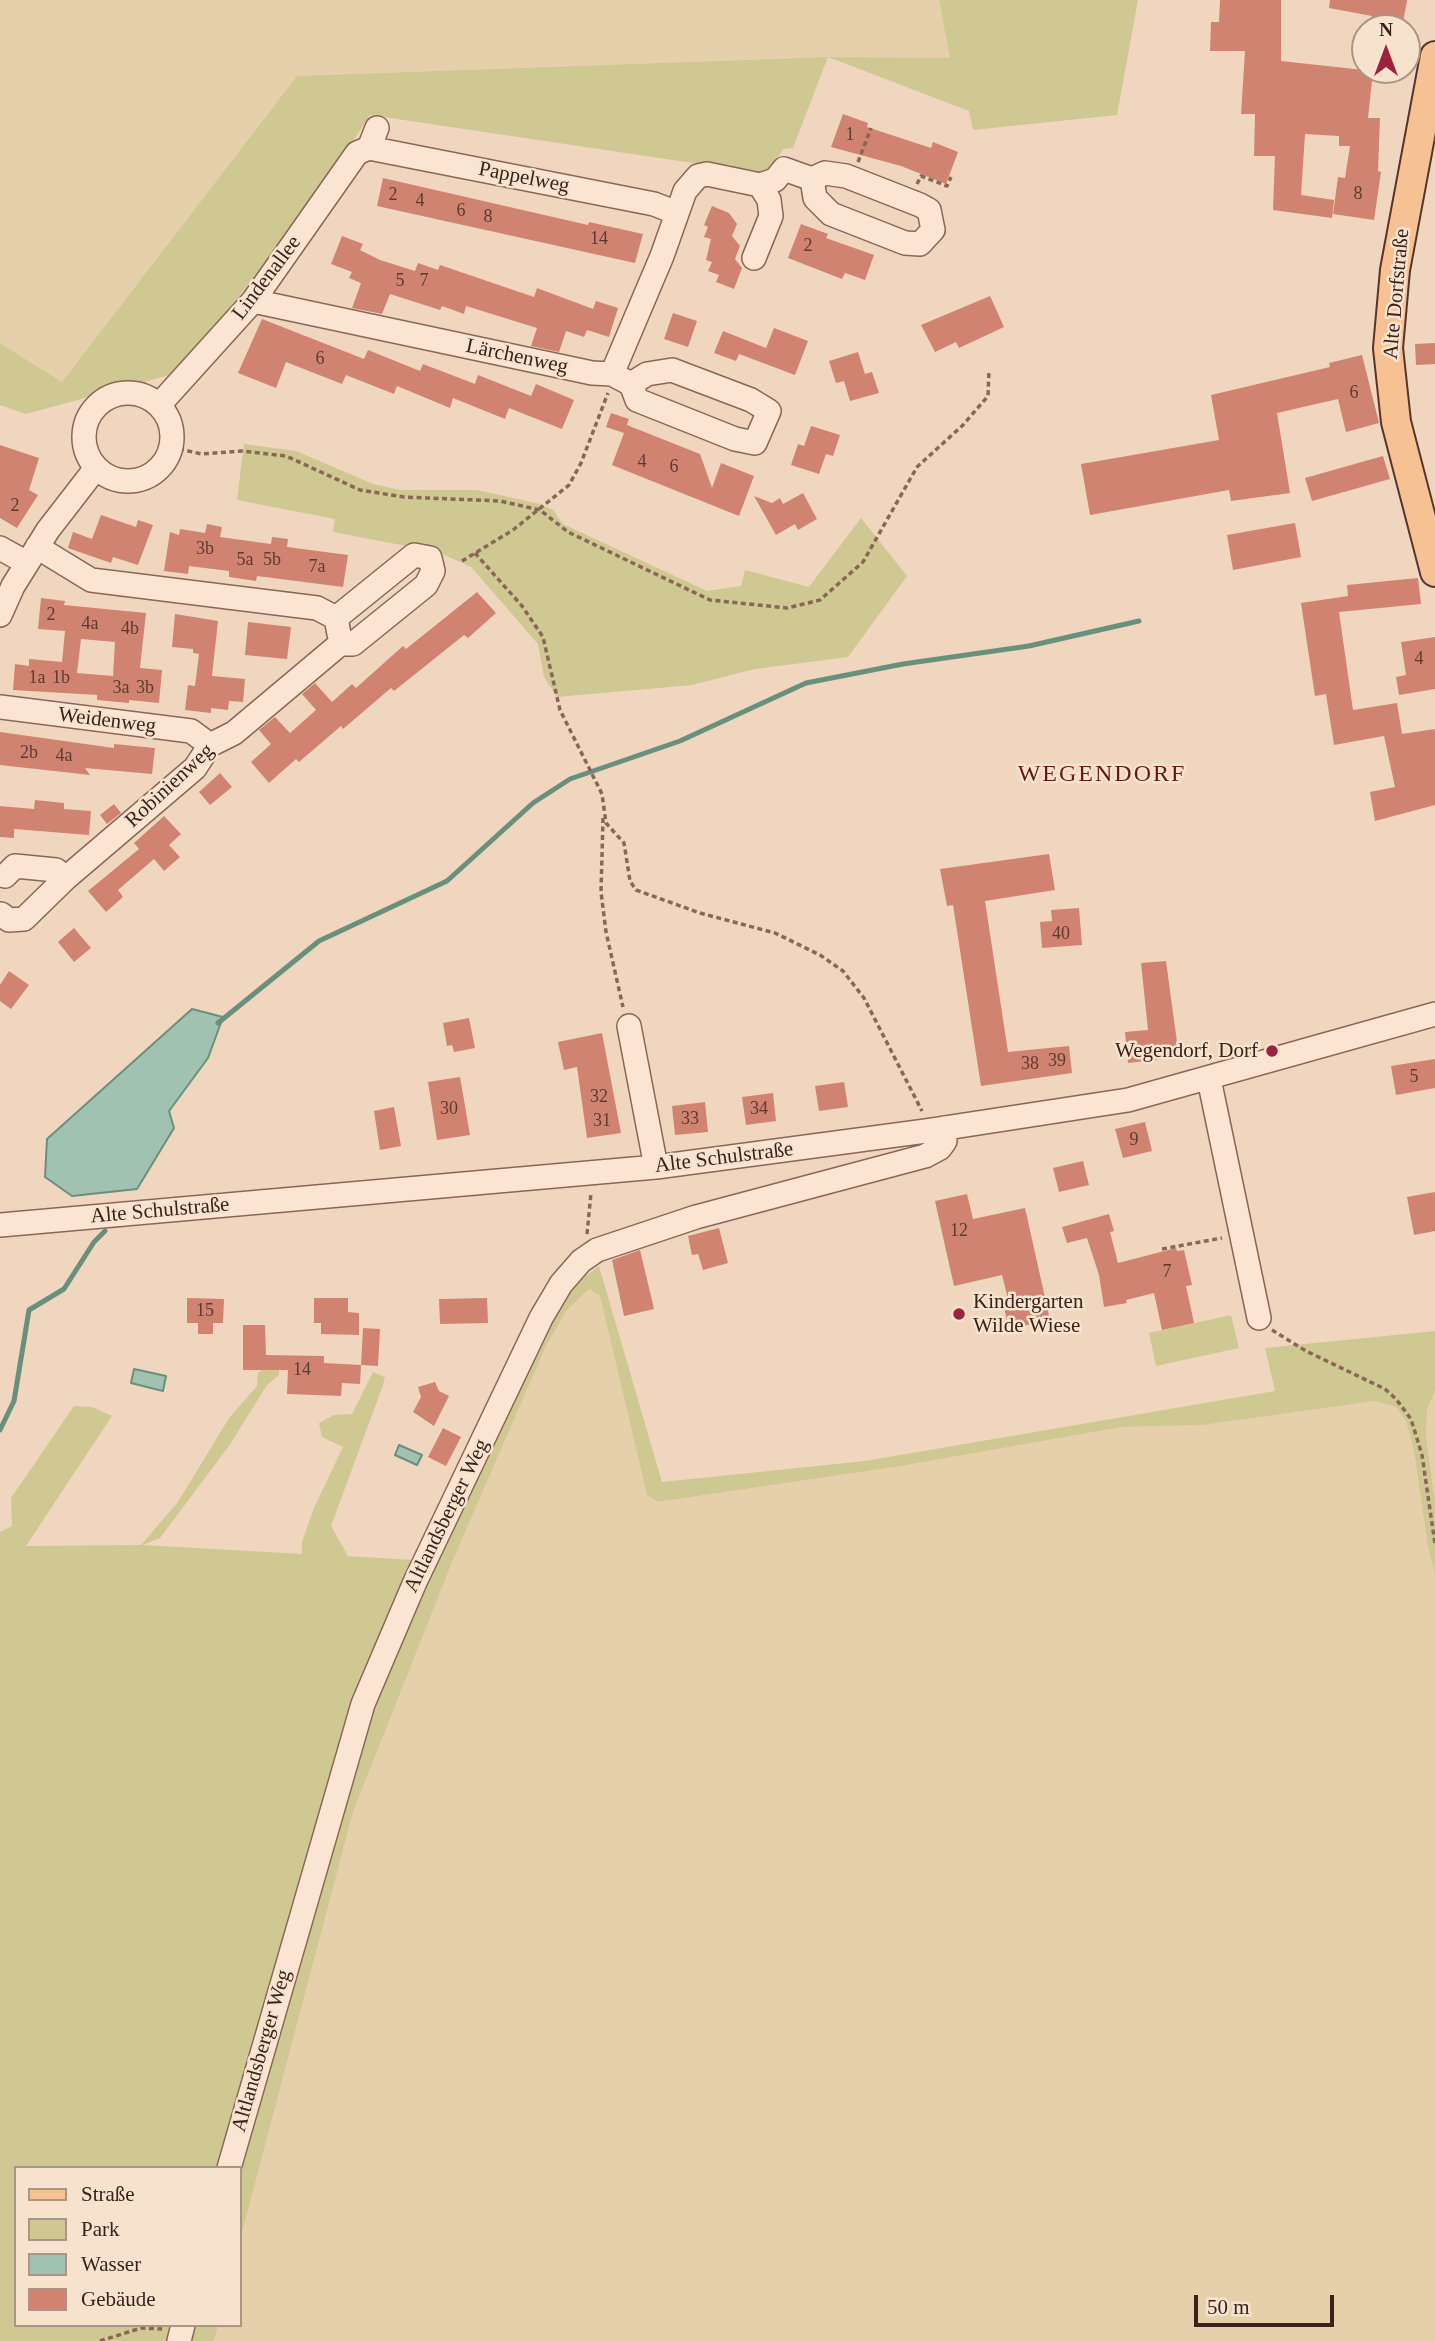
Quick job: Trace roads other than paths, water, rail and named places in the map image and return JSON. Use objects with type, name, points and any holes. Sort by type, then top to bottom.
[{"type":"main road","name":"Alte Dorfstraße","points":[[1435,56],[1395,270],[1388,348],[1396,422],[1435,572]]},
{"type":"street","name":"Pappelweg","points":[[373,138],[654,204],[677,213]]},
{"type":"street","name":"Lindenallee","points":[[159,405],[253,301],[357,153],[373,138]]},
{"type":"street","points":[[621,379],[685,191],[698,176],[707,174],[761,185],[775,180],[786,162],[812,179],[815,198],[831,214],[905,243],[920,243],[933,230],[929,209],[920,205],[846,176],[825,173],[812,179]]},
{"type":"street","points":[[754,258],[771,216],[769,200],[761,185]]},
{"type":"street","name":"Lärchenweg","points":[[253,301],[621,379]]},
{"type":"street","points":[[672,370],[751,400],[769,411],[755,443],[735,439],[638,400],[621,379],[672,370]]},
{"type":"street","points":[[134,393],[159,405],[173,432],[172,448],[165,462],[154,474],[140,480],[124,482],[109,477],[96,468],[84,444],[84,430],[96,406],[107,398],[134,393]]},
{"type":"street","points":[[0,615],[32,555],[96,468]]},
{"type":"street","points":[[0,548],[32,555],[90,580],[317,608],[336,618],[340,644]]},
{"type":"street","name":"Robinienweg","points":[[1,915],[9,920],[23,919],[66,878],[195,768],[210,745],[234,733],[340,644],[354,644],[426,585],[433,571],[430,558],[414,555],[336,618]]},
{"type":"street","name":"Weidenweg","points":[[0,707],[191,731],[210,745]]},
{"type":"street","points":[[5,876],[15,866],[56,870],[66,878]]},
{"type":"street","name":"Alte Schulstraße","points":[[0,1225],[656,1167],[935,1124],[1128,1100],[1435,1014]]},
{"type":"street","points":[[629,1026],[656,1167]]},
{"type":"street","points":[[1209,1079],[1259,1318]]},
{"type":"street","name":"Altlandsberger Weg","points":[[230,2166],[363,1704],[415,1582],[541,1318],[561,1284],[591,1254],[696,1217],[925,1156],[940,1148],[945,1141],[935,1124]]},
{"type":"water","points":[[192,1009],[223,1017],[208,1058],[169,1111],[174,1128],[137,1189],[72,1196],[45,1177],[47,1139]]},
{"type":"water","points":[[134,1369],[166,1376],[163,1391],[131,1383]]},
{"type":"water","points":[[399,1445],[422,1455],[417,1465],[395,1455]]},
{"type":"waterway","points":[[218,1023],[319,941],[447,881],[533,803],[570,779],[680,741],[806,683],[903,664],[1029,646],[1139,621]]},
{"type":"waterway","points":[[0,1430],[14,1401],[29,1310],[64,1289],[94,1242],[105,1231]]},
{"type":"place","name":"Wegendorf, Dorf","points":[[1272,1051]]},
{"type":"place","name":"Kindergarten Wilde Wiese","points":[[959,1314]]},
{"type":"district","name":"WEGENDORF","points":[[1102,775]]}]
